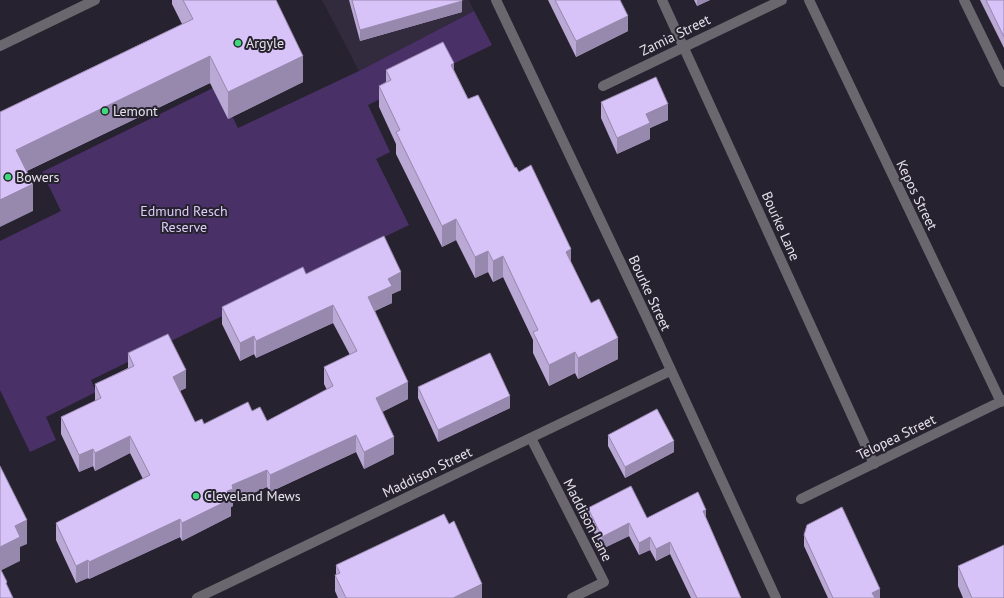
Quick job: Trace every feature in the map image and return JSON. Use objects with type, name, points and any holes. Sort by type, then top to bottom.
[{"type":"street","points":[[0,46],[95,0]]},
{"type":"street","name":"Bourke Street","points":[[496,0],[647,318],[670,371],[733,503],[776,598]]},
{"type":"street","name":"Bourke Lane","points":[[662,0],[874,464]]},
{"type":"street","name":"Zamia Street","points":[[603,86],[782,0]]},
{"type":"street","name":"Kepos Street","points":[[809,0],[1002,401]]},
{"type":"street","points":[[964,0],[1004,82]]},
{"type":"street","name":"Maddison Street","points":[[197,598],[670,371]]},
{"type":"street","name":"Telopea Street","points":[[801,499],[1002,401]]},
{"type":"street","name":"Maddison Lane","points":[[531,438],[604,582],[572,598]]},
{"type":"shaded area","points":[[322,0],[469,0],[474,11],[359,71]]},
{"type":"green space","name":"Edmund Resch Reserve","points":[[474,11],[492,45],[368,105],[390,152],[376,159],[409,225],[91,380],[96,392],[46,417],[56,440],[30,452],[0,390],[0,241],[61,211],[42,172],[217,86],[238,128],[359,71]]},
{"type":"building","points":[[183,0],[276,0],[303,56],[228,92],[210,56],[16,150],[33,184],[0,200],[0,112],[193,19]]},
{"type":"building","points":[[352,0],[462,0],[462,1],[360,30]]},
{"type":"building","points":[[555,0],[620,0],[628,16],[576,41]]},
{"type":"building","points":[[986,0],[1004,0],[1004,37]]},
{"type":"building","points":[[443,42],[454,63],[451,65],[468,99],[478,95],[515,168],[516,167],[519,172],[531,165],[571,249],[566,252],[591,303],[599,299],[618,338],[578,358],[575,352],[549,365],[533,332],[538,330],[503,256],[493,261],[488,251],[475,257],[456,219],[442,226],[396,132],[400,130],[379,86],[391,80],[386,70]]},
{"type":"building","points":[[656,77],[668,104],[646,114],[650,123],[617,138],[601,102]]},
{"type":"building","points":[[384,236],[401,272],[388,279],[392,286],[368,297],[408,382],[376,398],[394,437],[364,452],[356,435],[270,475],[267,470],[232,485],[233,489],[227,491],[231,499],[182,523],[180,519],[89,562],[88,560],[76,566],[56,523],[150,475],[130,436],[95,453],[93,449],[79,455],[61,417],[101,398],[95,384],[134,366],[128,353],[168,334],[186,370],[173,377],[195,422],[202,419],[204,424],[248,402],[252,411],[260,407],[267,421],[333,386],[324,367],[357,351],[333,305],[256,341],[254,336],[240,343],[222,307],[303,267],[306,274]]},
{"type":"building","points":[[490,353],[510,396],[438,430],[418,387]]},
{"type":"building","points":[[657,409],[674,441],[625,467],[608,435]]},
{"type":"building","points":[[0,466],[27,520],[15,526],[20,537],[0,547]]},
{"type":"building","points":[[631,486],[647,518],[698,492],[706,510],[703,511],[741,598],[697,598],[670,542],[656,549],[650,537],[639,543],[629,523],[602,537],[588,508]]},
{"type":"building","points":[[842,507],[880,589],[872,593],[875,598],[833,598],[804,535],[807,525]]},
{"type":"building","points":[[444,514],[449,524],[454,521],[482,584],[453,598],[346,598],[335,575],[340,573],[336,565]]},
{"type":"building","points":[[1004,545],[1004,598],[972,598],[958,566]]},
{"type":"building","points":[[0,568],[7,582],[6,583],[13,598],[0,598]]},
{"type":"place","name":"Argyle","points":[[238,43]]},
{"type":"place","name":"Lemont","points":[[105,111]]},
{"type":"place","name":"Bowers","points":[[8,177]]},
{"type":"place","name":"Cleveland Mews","points":[[196,496]]}]
